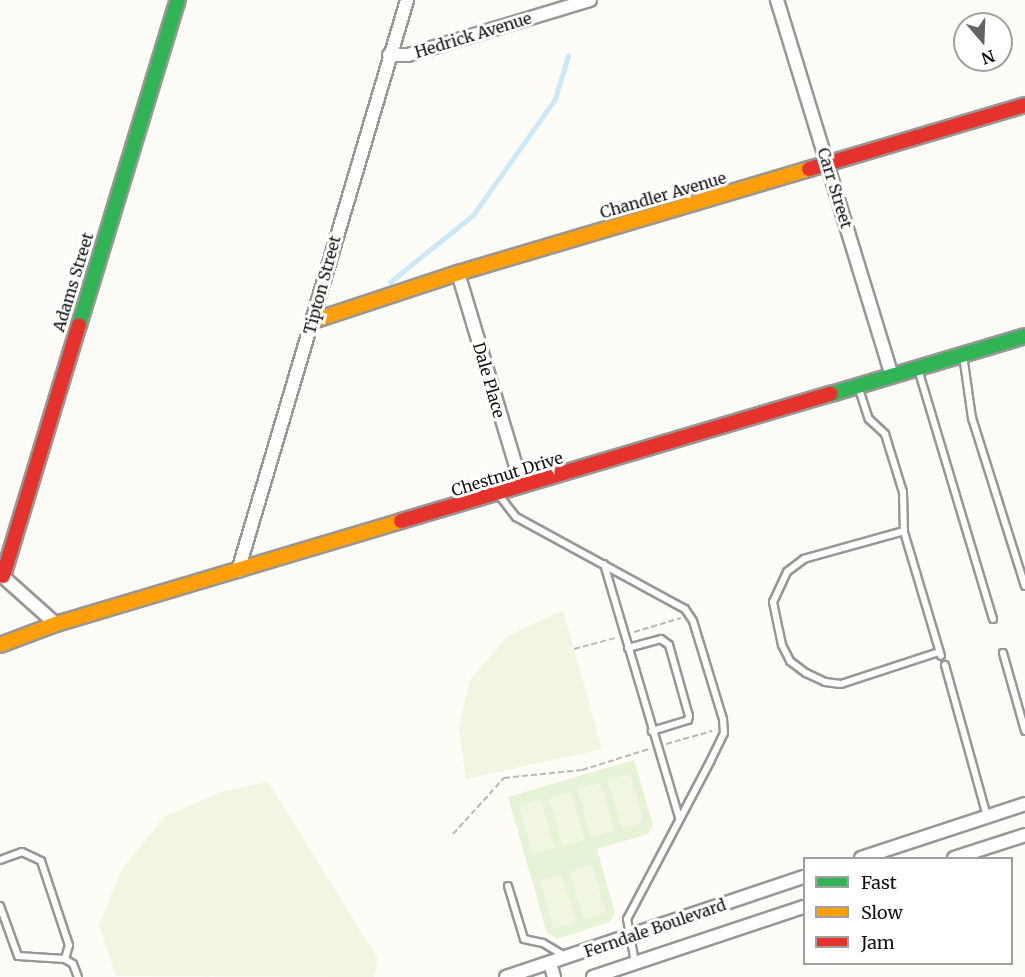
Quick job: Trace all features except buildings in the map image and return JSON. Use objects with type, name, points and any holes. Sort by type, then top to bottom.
[{"type":"street","name":"Adams Street","points":[[1,575],[178,0]]},
{"type":"street","name":"Tipton Street","points":[[238,571],[407,0]]},
{"type":"street","name":"Hedrick Avenue","points":[[389,55],[408,55],[590,0]]},
{"type":"street","name":"Carr Street","points":[[777,0],[892,376]]},
{"type":"street","name":"Chandler Avenue","points":[[313,321],[458,273],[1025,105]]},
{"type":"street","name":"Dale Place","points":[[458,273],[522,486]]},
{"type":"street","name":"Chestnut Drive","points":[[0,645],[56,624],[1025,336]]},
{"type":"street","points":[[1,575],[56,624]]},
{"type":"street","points":[[864,857],[1025,804]]},
{"type":"street","points":[[957,857],[1025,836]]},
{"type":"street","name":"Ferndale Boulevard","points":[[506,977],[803,877]]},
{"type":"street","name":"Ferndale Boulevard","points":[[593,977],[803,907]]},
{"type":"street","points":[[550,963],[554,977]]},
{"type":"lane","points":[[963,354],[972,418],[1025,586]]},
{"type":"lane","points":[[917,368],[993,619]]},
{"type":"lane","points":[[858,386],[869,419],[885,434],[903,492],[904,531],[940,654],[841,684],[825,682],[790,661],[779,636],[773,602],[787,572],[804,559],[904,531]]},
{"type":"lane","points":[[498,494],[516,517],[679,605],[690,615],[724,728],[627,919],[628,937],[636,963]]},
{"type":"lane","points":[[604,564],[679,818]]},
{"type":"lane","points":[[628,648],[661,639],[666,640],[672,656],[689,716],[688,720],[652,730]]},
{"type":"lane","points":[[1003,652],[1025,731]]},
{"type":"lane","points":[[945,665],[987,816]]},
{"type":"lane","points":[[0,860],[22,852],[41,861],[69,945],[65,959]]},
{"type":"lane","points":[[508,886],[524,939],[543,943],[567,957]]},
{"type":"lane","points":[[0,906],[18,956],[65,959],[73,964],[78,977]]},
{"type":"path","points":[[453,834],[504,778],[582,770],[724,728]]},
{"type":"green space","points":[[563,610],[602,749],[466,779],[459,727],[470,680],[507,637]]},
{"type":"green space","points":[[634,760],[653,825],[648,834],[597,849],[615,913],[609,922],[558,939],[547,933],[508,797]]},
{"type":"green space","points":[[630,774],[644,822],[622,828],[608,780]]},
{"type":"green space","points":[[268,782],[378,959],[374,977],[116,976],[99,925],[121,871],[164,817],[221,792]]},
{"type":"green space","points":[[601,783],[614,831],[591,838],[578,789]]},
{"type":"green space","points":[[571,792],[585,840],[563,846],[549,798]]},
{"type":"green space","points":[[541,800],[555,848],[533,854],[519,806]]},
{"type":"green space","points":[[592,865],[606,913],[584,919],[570,871]]},
{"type":"green space","points":[[562,874],[576,922],[554,928],[540,880]]},
{"type":"waterway","points":[[390,282],[473,215],[555,99],[568,56]]},
{"type":"traffic: fast","points":[[79,325],[178,0]]},
{"type":"traffic: fast","points":[[831,394],[1025,336]]},
{"type":"traffic: slow","points":[[313,321],[458,273],[809,169]]},
{"type":"traffic: slow","points":[[0,645],[56,624],[401,521]]},
{"type":"traffic: jam","points":[[809,169],[1025,105]]},
{"type":"traffic: jam","points":[[3,576],[79,325]]},
{"type":"traffic: jam","points":[[401,521],[831,394]]}]
